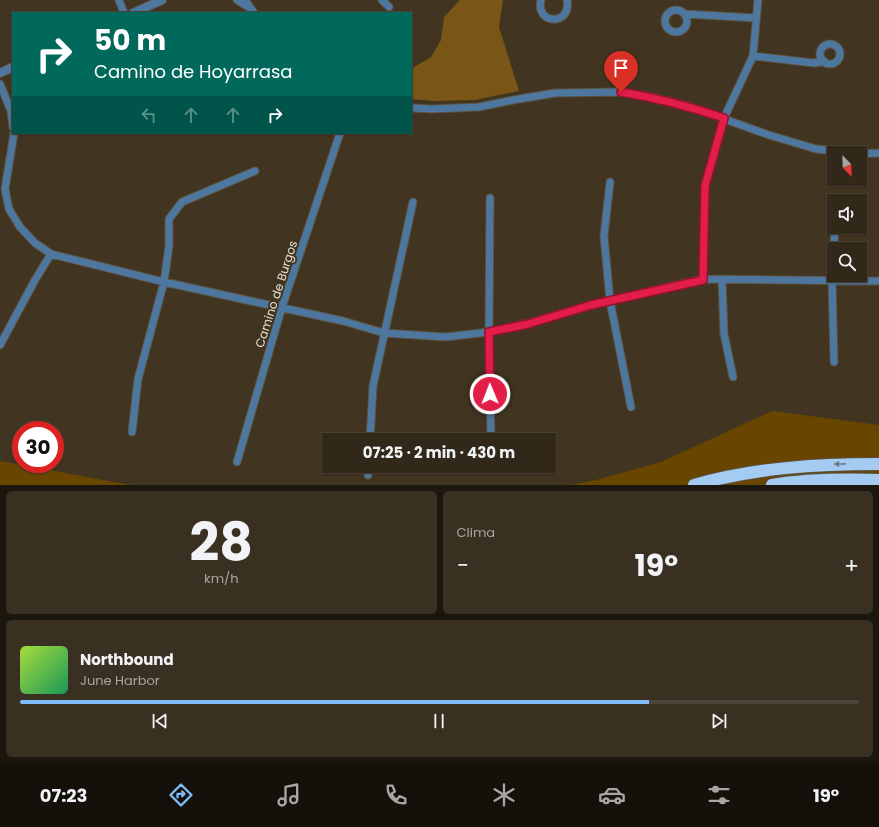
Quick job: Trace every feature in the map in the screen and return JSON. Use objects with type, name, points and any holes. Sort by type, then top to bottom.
[{"type":"highway","points":[[694,485],[722,477],[782,468],[879,464]]},
{"type":"highway","points":[[772,485],[831,480],[879,480]]},
{"type":"street","points":[[119,0],[124,12]]},
{"type":"street","points":[[135,12],[162,0]]},
{"type":"street","points":[[236,0],[252,11]]},
{"type":"street","points":[[246,0],[252,11]]},
{"type":"street","points":[[382,0],[389,7]]},
{"type":"street","points":[[541,0],[541,11],[544,15],[554,19],[564,15],[567,10],[567,0]]},
{"type":"street","points":[[703,280],[705,186],[724,118],[752,56],[758,0]]},
{"type":"street","points":[[685,14],[756,18]]},
{"type":"street","points":[[752,56],[814,64],[824,61]]},
{"type":"street","points":[[0,73],[12,67]]},
{"type":"street","points":[[0,84],[11,111],[12,119]]},
{"type":"street","points":[[412,108],[432,109],[479,107],[555,93],[621,92],[662,99],[688,106],[769,135],[816,149],[827,150]]},
{"type":"street","points":[[14,134],[5,189],[9,209],[20,227],[35,243],[51,254],[164,282],[343,321],[384,333],[446,337],[489,332],[528,324],[610,301],[703,280],[827,281]]},
{"type":"street","name":"Camino de Burgos","points":[[237,462],[282,307],[340,134]]},
{"type":"street","points":[[867,154],[879,153]]},
{"type":"street","points":[[132,432],[138,379],[164,282],[170,246],[169,219],[182,202],[255,171]]},
{"type":"street","points":[[610,182],[604,236],[610,301],[631,407]]},
{"type":"street","points":[[490,198],[489,332],[491,433]]},
{"type":"street","points":[[370,433],[373,386],[413,202]]},
{"type":"street","points":[[0,345],[35,280],[51,254]]},
{"type":"street","points":[[722,280],[724,334],[733,377]]},
{"type":"street","points":[[832,282],[834,362]]},
{"type":"street","points":[[867,282],[879,282]]},
{"type":"shaded area","points":[[460,0],[503,0],[499,27],[519,91],[475,100],[434,101],[412,99],[412,68],[431,57],[441,40],[444,17]]},
{"type":"shaded area","points":[[772,411],[879,425],[879,485],[571,485],[596,480],[661,462]]},
{"type":"shaded area","points":[[0,461],[12,463],[12,473],[64,473],[131,485],[0,485]]},
{"type":"route","points":[[490,394],[489,332],[528,324],[591,305],[703,280],[705,186],[724,118],[667,100],[621,92]]}]
